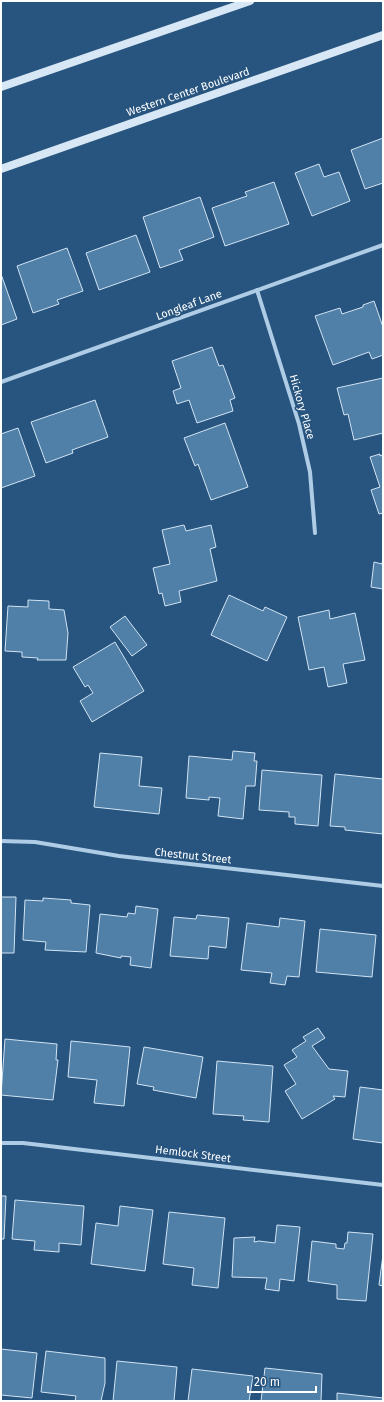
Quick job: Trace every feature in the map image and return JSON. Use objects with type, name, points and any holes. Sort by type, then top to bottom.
[{"type":"main road","points":[[1,87],[250,1]]},
{"type":"main road","name":"Western Center Boulevard","points":[[1,169],[383,35]]},
{"type":"street","name":"Longleaf Lane","points":[[1,382],[383,245]]},
{"type":"street","name":"Hickory Place","points":[[257,290],[299,424],[310,472],[315,532]]},
{"type":"street","name":"Chestnut Street","points":[[1,841],[35,842],[119,856],[383,886]]},
{"type":"street","name":"Hemlock Street","points":[[1,1143],[22,1143],[383,1185]]},
{"type":"building","points":[[383,138],[383,183],[365,189],[351,150]]},
{"type":"building","points":[[319,164],[324,177],[339,172],[350,201],[312,216],[295,173]]},
{"type":"building","points":[[274,182],[289,224],[225,246],[212,208],[247,196],[245,192]]},
{"type":"building","points":[[200,197],[214,237],[179,250],[183,260],[160,268],[143,217]]},
{"type":"building","points":[[136,235],[150,272],[99,290],[86,253]]},
{"type":"building","points":[[67,248],[83,291],[57,300],[59,304],[33,313],[17,266]]},
{"type":"building","points":[[1,274],[17,319],[1,325]]},
{"type":"building","points":[[374,301],[383,327],[383,355],[372,359],[369,352],[333,365],[315,316],[340,308],[342,314],[363,307],[363,305]]},
{"type":"building","points":[[212,347],[219,366],[223,365],[235,398],[230,400],[233,411],[197,423],[189,400],[177,404],[173,391],[181,388],[172,361]]},
{"type":"building","points":[[383,378],[383,433],[354,440],[348,414],[344,415],[337,388]]},
{"type":"building","points":[[95,400],[108,437],[72,450],[73,453],[46,463],[31,422]]},
{"type":"building","points":[[225,423],[248,487],[211,500],[198,464],[195,466],[184,438]]},
{"type":"building","points":[[18,428],[35,476],[1,488],[1,434]]},
{"type":"building","points":[[380,454],[380,456],[383,455],[383,513],[379,514],[371,490],[380,487],[370,457]]},
{"type":"building","points":[[184,525],[186,531],[211,525],[216,547],[210,549],[217,581],[179,591],[181,602],[165,606],[162,593],[159,594],[153,568],[170,564],[162,530]]},
{"type":"building","points":[[383,558],[383,589],[371,587],[374,562],[382,564]]},
{"type":"building","points":[[229,595],[263,611],[265,607],[287,617],[267,661],[211,635]]},
{"type":"building","points":[[28,600],[49,601],[49,609],[64,610],[68,633],[66,660],[37,660],[38,658],[22,657],[22,652],[5,651],[8,606],[28,607]]},
{"type":"building","points":[[329,610],[330,619],[355,613],[365,660],[343,664],[347,683],[328,687],[324,667],[309,670],[298,617]]},
{"type":"building","points":[[125,616],[147,645],[132,656],[110,627]]},
{"type":"building","points":[[115,642],[144,691],[92,722],[80,701],[93,693],[88,685],[85,687],[73,667]]},
{"type":"building","points":[[233,751],[255,753],[254,761],[257,761],[255,786],[246,786],[243,819],[218,816],[220,798],[209,797],[209,800],[186,798],[189,756],[232,760]]},
{"type":"building","points":[[100,753],[142,757],[139,786],[162,788],[159,814],[94,807]]},
{"type":"building","points":[[262,770],[322,775],[318,826],[295,824],[295,817],[289,817],[289,812],[259,810]]},
{"type":"building","points":[[335,774],[383,779],[383,834],[345,830],[345,827],[330,826]]},
{"type":"building","points":[[1,897],[16,897],[14,953],[1,953]]},
{"type":"building","points":[[43,898],[71,900],[71,903],[90,905],[86,952],[45,950],[46,942],[23,940],[25,900],[43,901]]},
{"type":"building","points":[[136,906],[158,909],[151,968],[130,965],[131,957],[121,956],[121,958],[96,953],[100,914],[127,917],[128,913],[135,914]]},
{"type":"building","points":[[197,915],[229,918],[226,948],[209,946],[208,959],[170,956],[174,917],[196,919]]},
{"type":"building","points":[[280,918],[305,921],[299,977],[287,976],[285,985],[270,983],[272,973],[241,970],[247,923],[279,927]]},
{"type":"building","points":[[320,929],[376,935],[372,977],[316,972]]},
{"type":"building","points":[[318,1028],[325,1038],[312,1046],[329,1069],[348,1071],[345,1097],[333,1096],[335,1099],[302,1119],[285,1091],[296,1084],[284,1065],[297,1057],[292,1050],[306,1041],[303,1037]]},
{"type":"building","points":[[5,1039],[57,1044],[56,1060],[58,1060],[53,1100],[1,1095]]},
{"type":"building","points":[[71,1041],[130,1047],[124,1106],[94,1103],[97,1080],[68,1077]]},
{"type":"building","points":[[144,1047],[203,1057],[196,1098],[153,1090],[154,1087],[137,1084]]},
{"type":"building","points":[[217,1061],[273,1066],[269,1122],[243,1120],[244,1116],[213,1114]]},
{"type":"building","points":[[360,1087],[383,1090],[383,1143],[353,1139]]},
{"type":"building","points":[[1,1196],[6,1196],[4,1239],[1,1239]]},
{"type":"building","points":[[15,1200],[84,1206],[81,1245],[59,1243],[59,1252],[34,1250],[35,1241],[12,1239]]},
{"type":"building","points":[[120,1206],[153,1210],[145,1271],[91,1264],[96,1223],[118,1226]]},
{"type":"building","points":[[169,1212],[225,1218],[218,1288],[192,1285],[194,1268],[163,1264]]},
{"type":"building","points":[[277,1225],[300,1227],[294,1281],[280,1279],[279,1291],[265,1289],[267,1278],[232,1277],[234,1238],[255,1237],[254,1242],[259,1241],[275,1243]]},
{"type":"building","points":[[348,1232],[373,1234],[366,1301],[337,1299],[337,1285],[308,1281],[312,1241],[336,1244],[336,1248],[344,1249],[345,1243],[347,1243]]},
{"type":"building","points":[[383,1255],[383,1286],[379,1285]]},
{"type":"building","points":[[1,1349],[37,1353],[32,1398],[1,1395]]},
{"type":"building","points":[[46,1351],[105,1358],[105,1383],[101,1401],[75,1401],[76,1396],[41,1392]]},
{"type":"building","points":[[117,1361],[177,1367],[174,1401],[113,1401]]},
{"type":"building","points":[[265,1368],[322,1374],[321,1401],[261,1401]]},
{"type":"building","points":[[192,1369],[253,1376],[249,1401],[188,1401]]},
{"type":"building","points":[[337,1393],[383,1398],[383,1401],[337,1401]]}]
